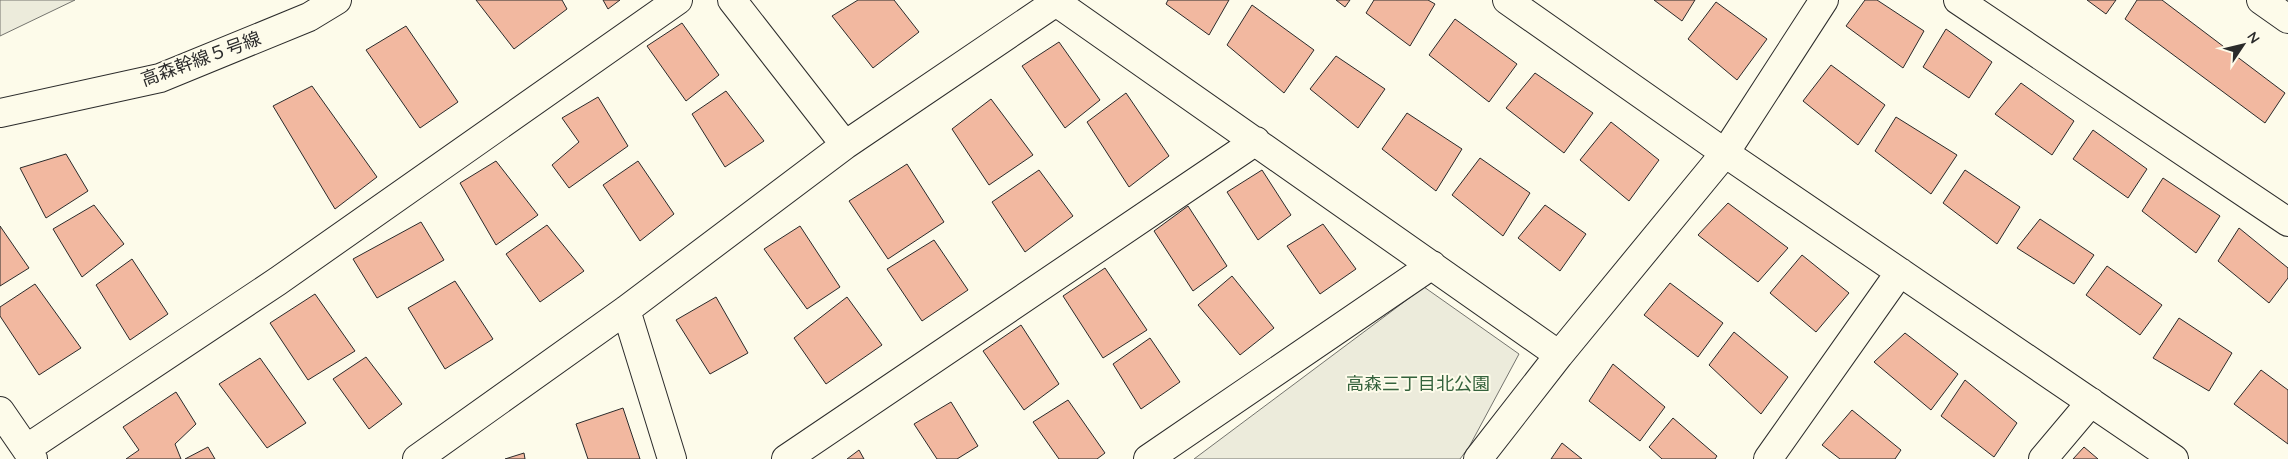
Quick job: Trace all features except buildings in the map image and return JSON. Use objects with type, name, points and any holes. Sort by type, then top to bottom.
[{"type":"street","name":"高森幹線５号線","points":[[0,113],[160,78],[309,17],[337,0]]},
{"type":"street","points":[[0,411],[30,454],[678,0]]},
{"type":"street","points":[[732,0],[845,145]]},
{"type":"street","points":[[1507,0],[1725,153],[2174,459]]},
{"type":"street","points":[[1478,459],[1559,355],[1725,153],[1824,0]]},
{"type":"street","points":[[1958,0],[2288,222]]},
{"type":"street","points":[[2261,0],[2288,19]]},
{"type":"street","points":[[417,459],[626,310],[845,145],[1058,1],[1559,355]]},
{"type":"street","points":[[786,459],[1256,141]]},
{"type":"street","points":[[1148,459],[1432,265]]},
{"type":"street","points":[[1768,459],[1900,272]]},
{"type":"street","points":[[626,310],[672,459]]},
{"type":"street","points":[[2043,459],[2091,402]]},
{"type":"green space","points":[[0,0],[75,0],[0,36]]},
{"type":"green space","name":"高森三丁目北公園","points":[[1424,287],[1519,354],[1469,447],[1460,459],[1194,459]]}]
